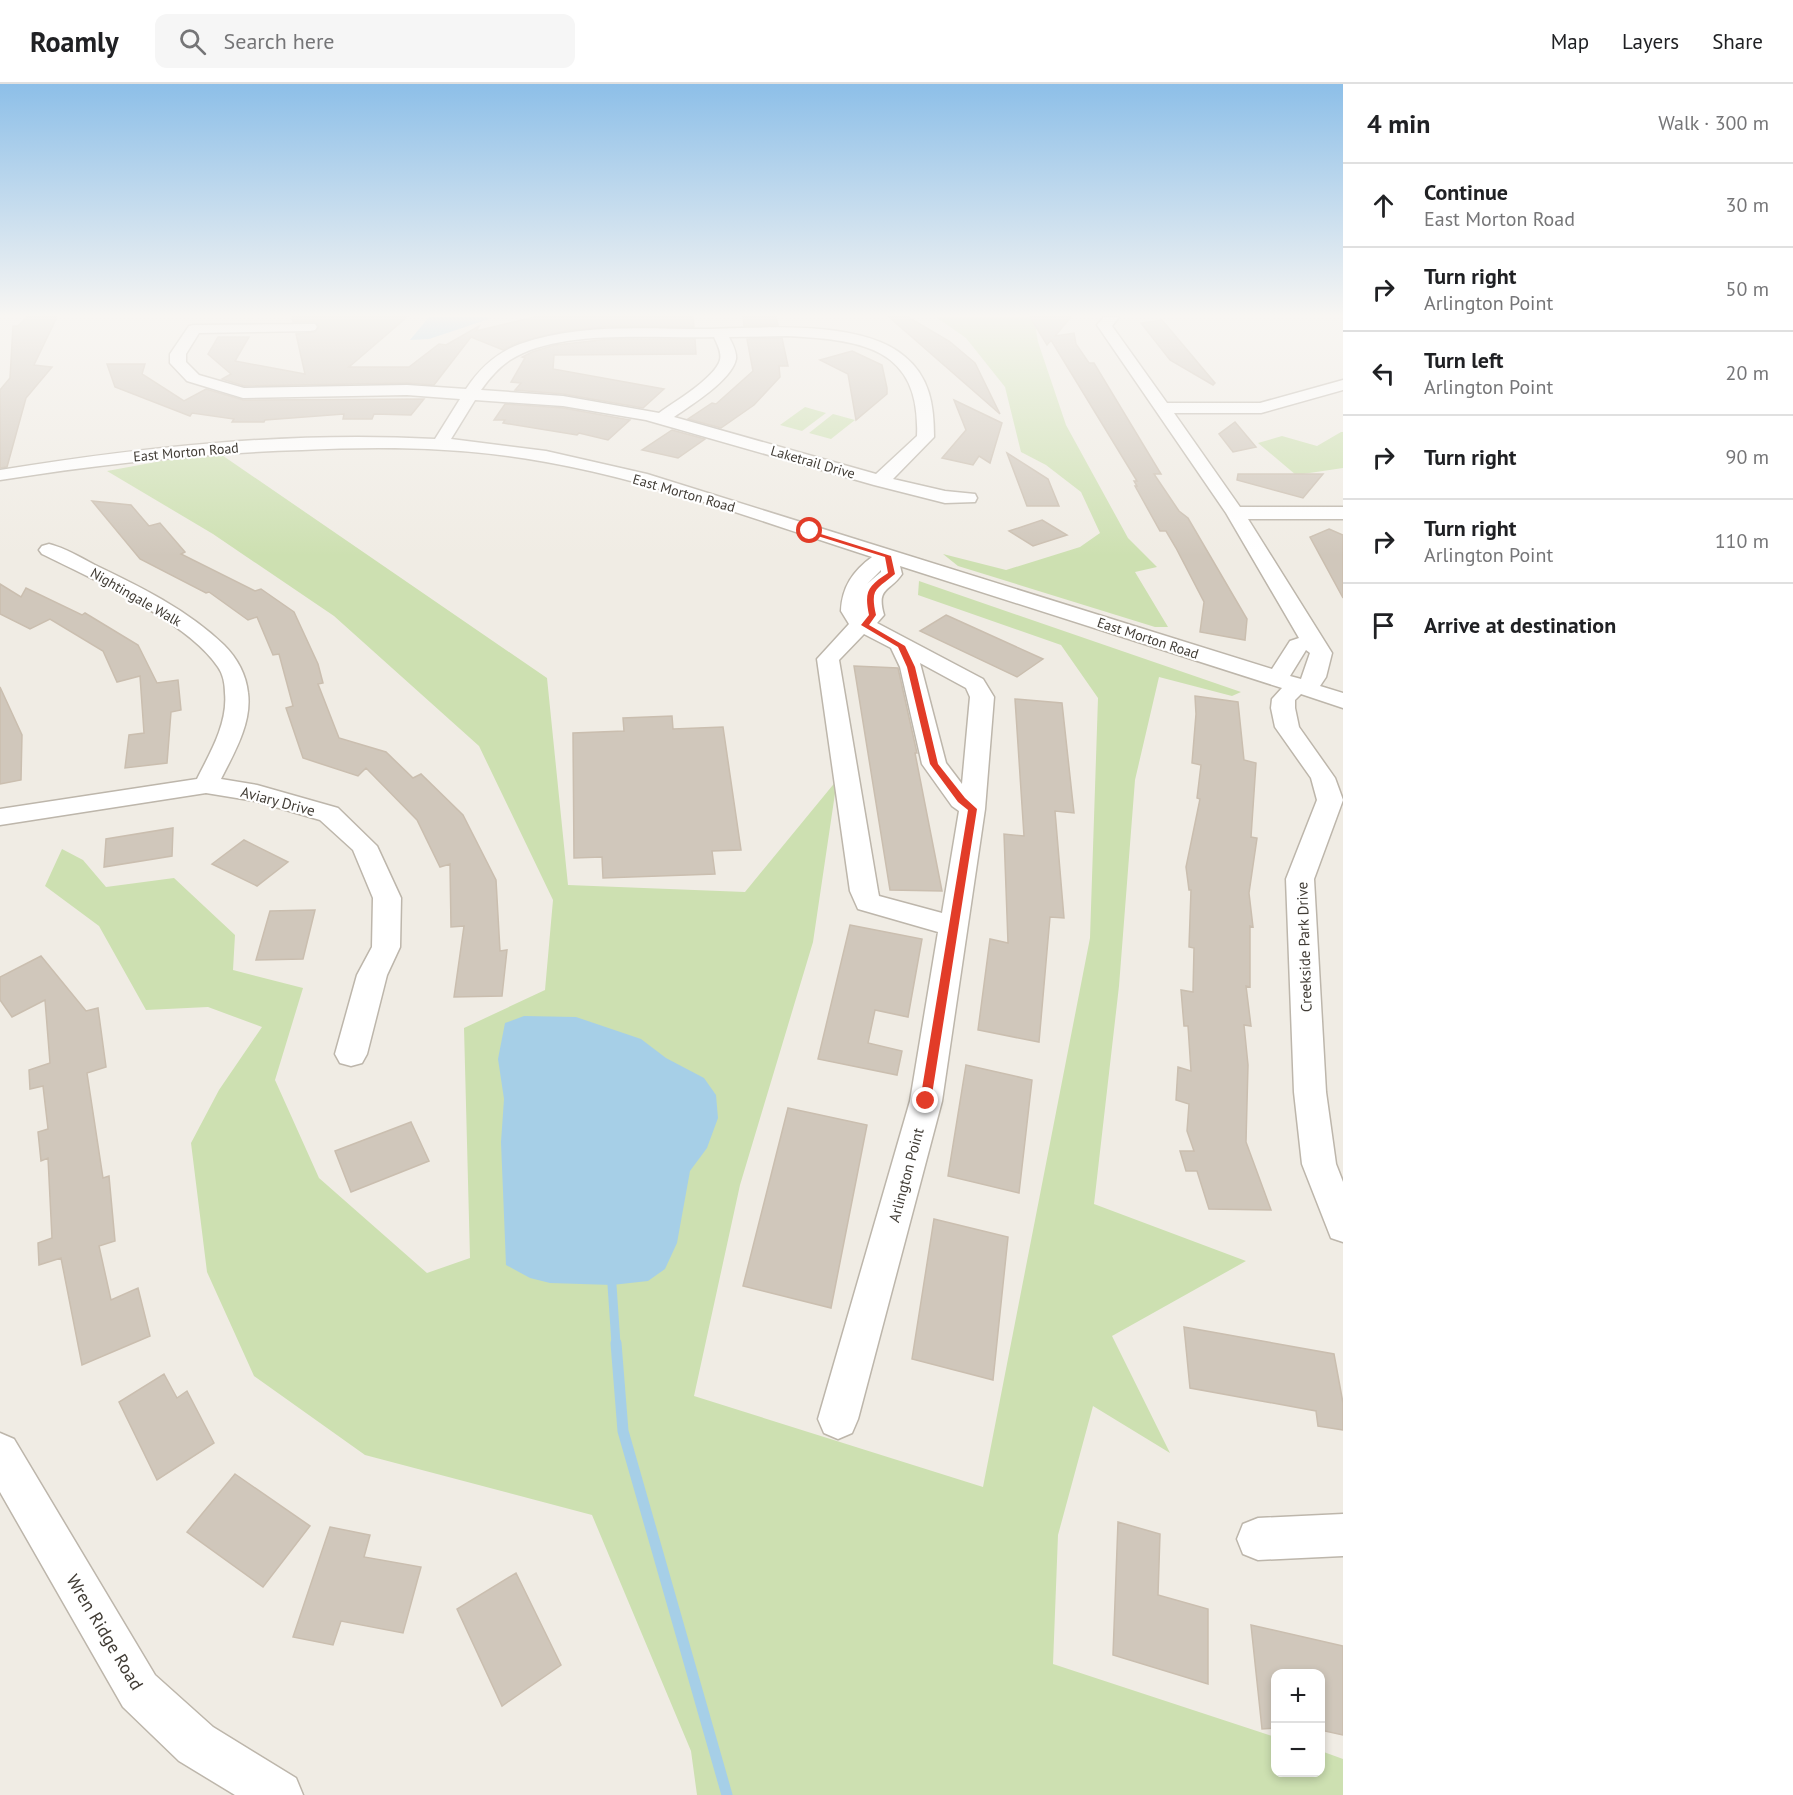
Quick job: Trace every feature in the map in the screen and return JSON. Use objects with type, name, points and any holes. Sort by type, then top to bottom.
[{"type":"street","points":[[440,444],[470,397]]},
{"type":"street","name":"Laketrail Drive","points":[[509,397],[563,401],[662,419],[880,481],[945,497],[968,498]]},
{"type":"street","points":[[662,419],[691,397]]},
{"type":"street","points":[[880,481],[924,437],[927,408],[922,397]]},
{"type":"street","name":"Creekside Park Drive","points":[[1153,397],[1235,513],[1312,641],[1322,653],[1315,677],[1293,684]]},
{"type":"street","points":[[1161,408],[1261,408],[1301,397]]},
{"type":"street","name":"East Morton Road","points":[[0,475],[92,461],[253,446],[353,442],[440,444],[528,453],[628,476],[1343,700]]},
{"type":"street","points":[[1235,513],[1343,513]]},
{"type":"street","name":"Nightingale Walk","points":[[49,550],[174,616],[210,645],[230,667],[237,694],[231,734],[206,785]]},
{"type":"street","points":[[888,556],[892,574],[875,585],[869,597],[873,615],[864,625],[854,630],[828,659],[864,891],[868,902],[953,926]]},
{"type":"street","name":"Arlington Point","points":[[838,1419],[926,1101],[972,809],[982,698],[980,692],[968,679],[864,625]]},
{"type":"street","name":"Creekside Park Drive","points":[[1312,641],[1298,646],[1293,684],[1284,699],[1283,708],[1287,727],[1323,778],[1337,803],[1300,879],[1310,1092],[1319,1164],[1343,1227]]},
{"type":"street","points":[[901,646],[911,667],[934,764],[962,800],[972,809]]},
{"type":"street","name":"Aviary Drive","points":[[0,817],[206,785],[257,793],[329,814],[364,846],[387,898],[386,947],[372,975],[351,1054]]},
{"type":"street","name":"Wren Ridge Road","points":[[0,1453],[139,1691],[196,1744],[279,1795]]},
{"type":"street","points":[[1258,1539],[1343,1535]]},
{"type":"green space","points":[[1007,397],[1057,397],[1066,425],[1128,538],[1157,567],[1135,572],[1168,627],[1155,627],[958,566],[943,554],[1006,570],[1080,547],[1100,533],[1081,492],[1046,465],[1021,452]]},
{"type":"green space","points":[[805,407],[826,413],[802,431],[780,425]]},
{"type":"green space","points":[[833,414],[855,420],[831,439],[809,433]]},
{"type":"green space","points":[[1343,432],[1343,468],[1296,475],[1258,443],[1282,436],[1317,446]]},
{"type":"green space","points":[[216,451],[547,678],[568,885],[745,892],[837,780],[813,942],[740,1185],[694,1396],[983,1487],[1090,938],[1098,698],[1061,645],[918,595],[919,581],[1241,692],[1232,696],[1159,677],[1135,780],[1119,986],[1094,1204],[1246,1261],[1112,1336],[1170,1453],[1093,1406],[1058,1535],[1053,1664],[1271,1736],[1271,1777],[1325,1777],[1325,1752],[1343,1759],[1343,1795],[697,1795],[691,1751],[592,1515],[365,1455],[254,1376],[207,1272],[191,1143],[219,1090],[262,1027],[208,1007],[146,1010],[99,926],[45,886],[62,849],[83,860],[106,887],[174,878],[235,935],[233,970],[303,988],[275,1080],[319,1178],[427,1273],[470,1258],[464,1028],[545,990],[553,900],[479,746],[334,616],[213,534],[107,471]]},
{"type":"water","points":[[524,1016],[576,1017],[641,1039],[666,1058],[704,1078],[716,1095],[718,1118],[707,1148],[690,1171],[677,1243],[665,1269],[648,1281],[612,1285],[550,1283],[530,1278],[506,1265],[501,1142],[504,1099],[498,1059],[505,1023]]},
{"type":"building","points":[[0,397],[27,397],[7,467],[0,468]]},
{"type":"building","points":[[140,397],[178,397],[184,401],[192,397],[232,397],[243,400],[424,399],[411,415],[374,414],[372,419],[343,419],[344,414],[265,420],[264,422],[232,422],[234,419],[192,413],[190,416]]},
{"type":"building","points":[[579,397],[655,397],[643,408]]},
{"type":"building","points":[[724,397],[762,397],[754,405],[721,428],[688,419],[712,403],[716,404]]},
{"type":"building","points":[[852,397],[884,397],[856,420]]},
{"type":"building","points":[[980,397],[992,397],[1000,414]]},
{"type":"building","points":[[1086,397],[1114,397],[1161,474],[1154,474],[1179,511],[1188,518],[1247,619],[1245,640],[1200,632],[1204,602],[1166,531],[1160,531],[1135,486],[1137,486],[1134,481],[1137,481]]},
{"type":"building","points":[[954,400],[1002,423],[990,463],[979,456],[973,465],[942,458],[966,430]]},
{"type":"building","points":[[505,404],[563,408],[630,420],[608,440],[579,433],[577,435],[503,423],[505,420],[494,420]]},
{"type":"building","points":[[1235,422],[1256,447],[1233,452],[1219,434]]},
{"type":"building","points":[[672,430],[705,439],[678,458],[642,450]]},
{"type":"building","points":[[1007,453],[1048,479],[1059,506],[1027,506]]},
{"type":"building","points":[[1238,474],[1323,474],[1303,498],[1237,480]]},
{"type":"building","points":[[92,501],[131,505],[149,526],[160,523],[185,552],[181,554],[255,591],[261,589],[294,612],[318,664],[323,683],[318,684],[339,738],[386,752],[413,778],[421,774],[463,815],[496,880],[500,951],[507,950],[502,996],[454,997],[464,926],[451,927],[450,864],[440,867],[417,820],[366,768],[358,776],[303,758],[286,708],[293,706],[279,654],[273,655],[257,617],[248,620],[209,592],[206,593],[140,559]]},
{"type":"building","points":[[1042,520],[1067,535],[1033,546],[1009,531]]},
{"type":"building","points":[[1329,529],[1343,535],[1343,598],[1310,537]]},
{"type":"building","points":[[0,584],[21,597],[26,588],[82,615],[85,613],[138,645],[157,683],[178,680],[181,710],[171,712],[167,763],[125,768],[129,735],[144,733],[140,676],[117,682],[103,651],[50,619],[30,629],[0,614]]},
{"type":"building","points":[[946,615],[1043,659],[1017,677],[920,631]]},
{"type":"building","points":[[854,666],[898,668],[917,753],[915,753],[942,891],[890,890]]},
{"type":"building","points":[[0,687],[22,735],[21,780],[0,784]]},
{"type":"building","points":[[1195,696],[1238,702],[1244,760],[1256,763],[1251,837],[1257,838],[1249,893],[1253,927],[1250,926],[1250,987],[1246,986],[1251,1026],[1244,1025],[1248,1065],[1246,1142],[1271,1210],[1209,1209],[1197,1171],[1186,1171],[1180,1151],[1194,1151],[1187,1131],[1189,1104],[1176,1100],[1178,1067],[1191,1071],[1188,1026],[1184,1026],[1181,990],[1193,992],[1194,948],[1189,947],[1191,890],[1189,890],[1186,867],[1200,799],[1197,798],[1201,765],[1192,763],[1196,714]]},
{"type":"building","points":[[1015,699],[1062,703],[1074,813],[1055,811],[1064,918],[1050,917],[1039,1042],[978,1030],[990,939],[1008,943],[1004,834],[1024,836]]},
{"type":"building","points":[[672,716],[673,729],[723,727],[741,850],[712,851],[715,874],[603,878],[602,857],[574,858],[573,733],[624,731],[623,718]]},
{"type":"building","points":[[173,828],[172,856],[104,867],[106,839]]},
{"type":"building","points":[[244,840],[288,862],[257,886],[212,864]]},
{"type":"building","points":[[315,910],[303,959],[256,960],[270,911]]},
{"type":"building","points":[[850,925],[922,939],[908,1017],[875,1010],[868,1043],[902,1051],[897,1075],[818,1059]]},
{"type":"building","points":[[41,956],[86,1011],[98,1008],[106,1067],[87,1073],[103,1178],[109,1176],[115,1241],[99,1246],[111,1300],[138,1288],[150,1336],[82,1365],[61,1258],[39,1265],[38,1243],[52,1238],[48,1158],[41,1161],[38,1132],[48,1129],[43,1086],[30,1089],[29,1070],[50,1063],[45,1000],[12,1017],[0,1000],[0,977]]},
{"type":"building","points":[[966,1065],[1032,1080],[1019,1193],[948,1176]]},
{"type":"building","points":[[788,1108],[867,1125],[831,1308],[743,1286]]},
{"type":"building","points":[[411,1122],[429,1161],[351,1192],[335,1151]]},
{"type":"building","points":[[934,1219],[1008,1237],[993,1380],[912,1359]]},
{"type":"building","points":[[1184,1327],[1334,1354],[1343,1403],[1343,1430],[1318,1426],[1316,1411],[1190,1388]]},
{"type":"building","points":[[164,1374],[177,1398],[187,1391],[214,1443],[157,1480],[119,1402]]},
{"type":"building","points":[[235,1474],[310,1526],[263,1587],[187,1532]]},
{"type":"building","points":[[1118,1522],[1160,1534],[1158,1595],[1208,1609],[1208,1684],[1113,1655]]},
{"type":"building","points":[[330,1527],[370,1535],[364,1557],[421,1567],[403,1633],[341,1621],[333,1645],[293,1637]]},
{"type":"building","points":[[516,1573],[561,1665],[502,1706],[457,1609]]},
{"type":"building","points":[[1251,1625],[1343,1646],[1343,1735],[1325,1731],[1325,1669],[1271,1669],[1271,1728],[1262,1729]]},
{"type":"waterway","points":[[612,1285],[616,1344]]},
{"type":"waterway","points":[[616,1343],[623,1431],[727,1795]]},
{"type":"route","points":[[810,531],[888,556],[892,574],[875,585],[869,597],[873,615],[864,625],[901,646],[911,667],[934,764],[965,804],[972,809],[926,1101]]}]
